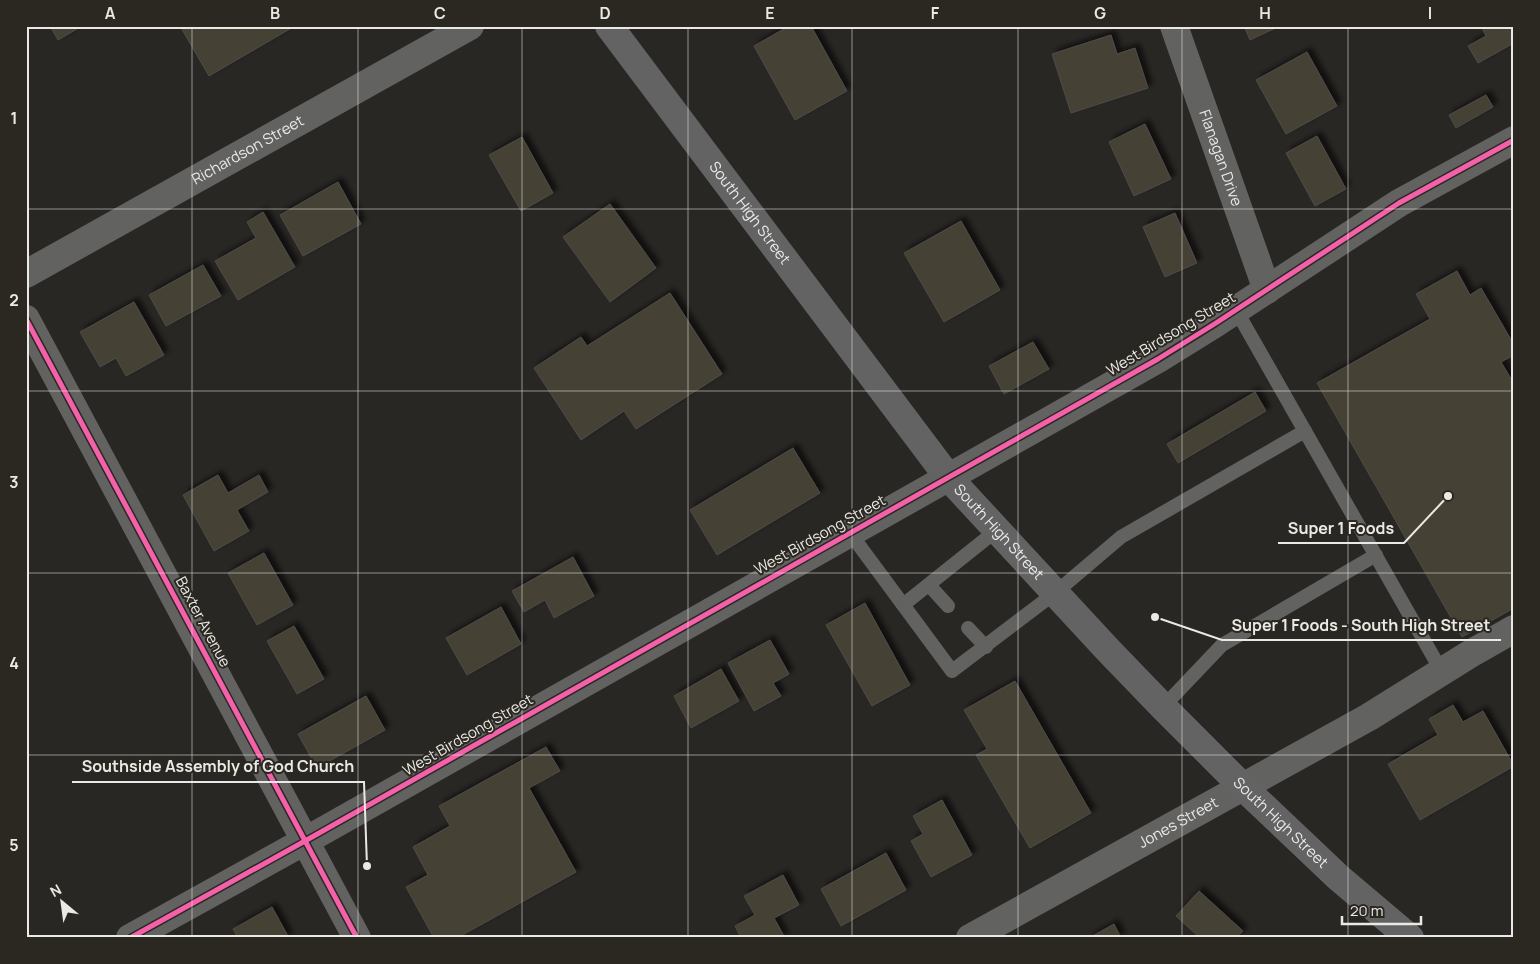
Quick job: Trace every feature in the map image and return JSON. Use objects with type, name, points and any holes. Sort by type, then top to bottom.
[{"type":"main road","name":"South High Street","points":[[609,26],[948,477],[1163,707],[1244,788],[1339,878],[1410,938]]},
{"type":"street","name":"Richardson Street","points":[[26,274],[470,26]]},
{"type":"street","name":"Flanagan Drive","points":[[1174,26],[1266,290]]},
{"type":"street","name":"West Birdsong Street","points":[[130,938],[1158,359],[1399,203],[1514,140]]},
{"type":"street","name":"Baxter Avenue","points":[[26,319],[357,938]]},
{"type":"street","name":"Jones Street","points":[[970,938],[1244,788],[1369,717],[1514,629]]},
{"type":"lane","points":[[1236,310],[1442,672]]},
{"type":"lane","points":[[850,533],[952,671],[1055,593],[1121,536],[1305,431]]},
{"type":"lane","points":[[903,605],[997,530]]},
{"type":"lane","points":[[1163,707],[1222,645],[1376,555]]},
{"type":"lane","points":[[929,585],[948,606]]},
{"type":"lane","points":[[968,628],[986,647]]},
{"type":"building","points":[[50,26],[82,26],[58,40]]},
{"type":"building","points":[[180,26],[295,26],[209,76]]},
{"type":"building","points":[[789,26],[811,26],[847,91],[795,120],[754,46]]},
{"type":"building","points":[[1244,26],[1280,26],[1250,40]]},
{"type":"building","points":[[1481,26],[1514,26],[1514,43],[1478,63],[1468,46],[1486,36]]},
{"type":"building","points":[[1111,35],[1117,54],[1135,48],[1148,88],[1071,113],[1052,54]]},
{"type":"building","points":[[1307,52],[1337,106],[1286,134],[1256,80]]},
{"type":"building","points":[[1486,95],[1493,107],[1456,128],[1449,115]]},
{"type":"building","points":[[1145,124],[1171,179],[1134,196],[1109,142]]},
{"type":"building","points":[[1317,136],[1346,189],[1315,206],[1286,153]]},
{"type":"building","points":[[522,137],[553,193],[521,211],[489,155]]},
{"type":"building","points":[[338,182],[361,224],[303,256],[280,215]]},
{"type":"building","points":[[610,204],[656,268],[610,302],[563,237]]},
{"type":"building","points":[[263,212],[295,267],[238,300],[215,261],[256,238],[247,222]]},
{"type":"building","points":[[1175,213],[1197,263],[1165,277],[1143,227]]},
{"type":"building","points":[[961,221],[1000,290],[944,322],[904,253]]},
{"type":"building","points":[[203,265],[221,296],[166,326],[149,295]]},
{"type":"building","points":[[1457,271],[1470,295],[1481,288],[1514,345],[1514,355],[1501,362],[1514,384],[1514,608],[1462,637],[1317,383],[1430,319],[1416,294]]},
{"type":"building","points":[[670,293],[722,374],[636,429],[624,411],[581,440],[534,368],[581,337],[587,346]]},
{"type":"building","points":[[134,302],[164,355],[126,376],[116,358],[100,367],[80,332]]},
{"type":"building","points":[[1033,342],[1049,369],[1004,394],[989,366]]},
{"type":"building","points":[[1255,392],[1266,411],[1178,463],[1167,444]]},
{"type":"building","points":[[793,448],[820,493],[717,555],[690,510]]},
{"type":"building","points":[[218,475],[228,493],[259,475],[268,492],[237,510],[249,531],[214,551],[183,495]]},
{"type":"building","points":[[264,553],[293,605],[257,625],[228,573]]},
{"type":"building","points":[[573,557],[594,596],[554,618],[545,600],[524,612],[512,591]]},
{"type":"building","points":[[865,603],[910,685],[872,706],[826,625]]},
{"type":"building","points":[[501,607],[521,644],[467,675],[446,638]]},
{"type":"building","points":[[294,626],[324,679],[297,694],[267,641]]},
{"type":"building","points":[[770,640],[789,674],[773,683],[781,696],[754,711],[728,663]]},
{"type":"building","points":[[721,669],[739,701],[691,728],[674,696]]},
{"type":"building","points":[[1015,681],[1091,813],[1030,848],[976,755],[987,749],[964,710]]},
{"type":"building","points":[[366,696],[385,730],[317,768],[298,734]]},
{"type":"building","points":[[1453,705],[1463,722],[1483,711],[1514,766],[1420,820],[1388,764],[1438,735],[1429,719]]},
{"type":"building","points":[[546,747],[560,771],[529,788],[576,872],[457,938],[434,938],[406,887],[428,875],[413,847],[450,826],[439,806]]},
{"type":"building","points":[[942,800],[972,855],[931,877],[911,841],[923,834],[913,816]]},
{"type":"building","points":[[886,853],[906,890],[841,926],[821,889]]},
{"type":"building","points":[[783,875],[799,905],[774,918],[785,938],[741,938],[735,926],[755,915],[744,896]]},
{"type":"building","points":[[1199,891],[1243,931],[1236,938],[1200,938],[1176,916]]},
{"type":"building","points":[[272,907],[289,938],[238,938],[233,929]]},
{"type":"building","points":[[1114,924],[1121,938],[1089,938]]},
{"type":"cycle path","points":[[130,938],[1158,359],[1399,203],[1514,140]]},
{"type":"cycle path","points":[[26,319],[357,938]]},
{"type":"place","name":"Super 1 Foods","points":[[1448,496]]},
{"type":"place","name":"Super 1 Foods - South High Street","points":[[1155,617]]},
{"type":"place","name":"Southside Assembly of God Church","points":[[367,866]]}]
